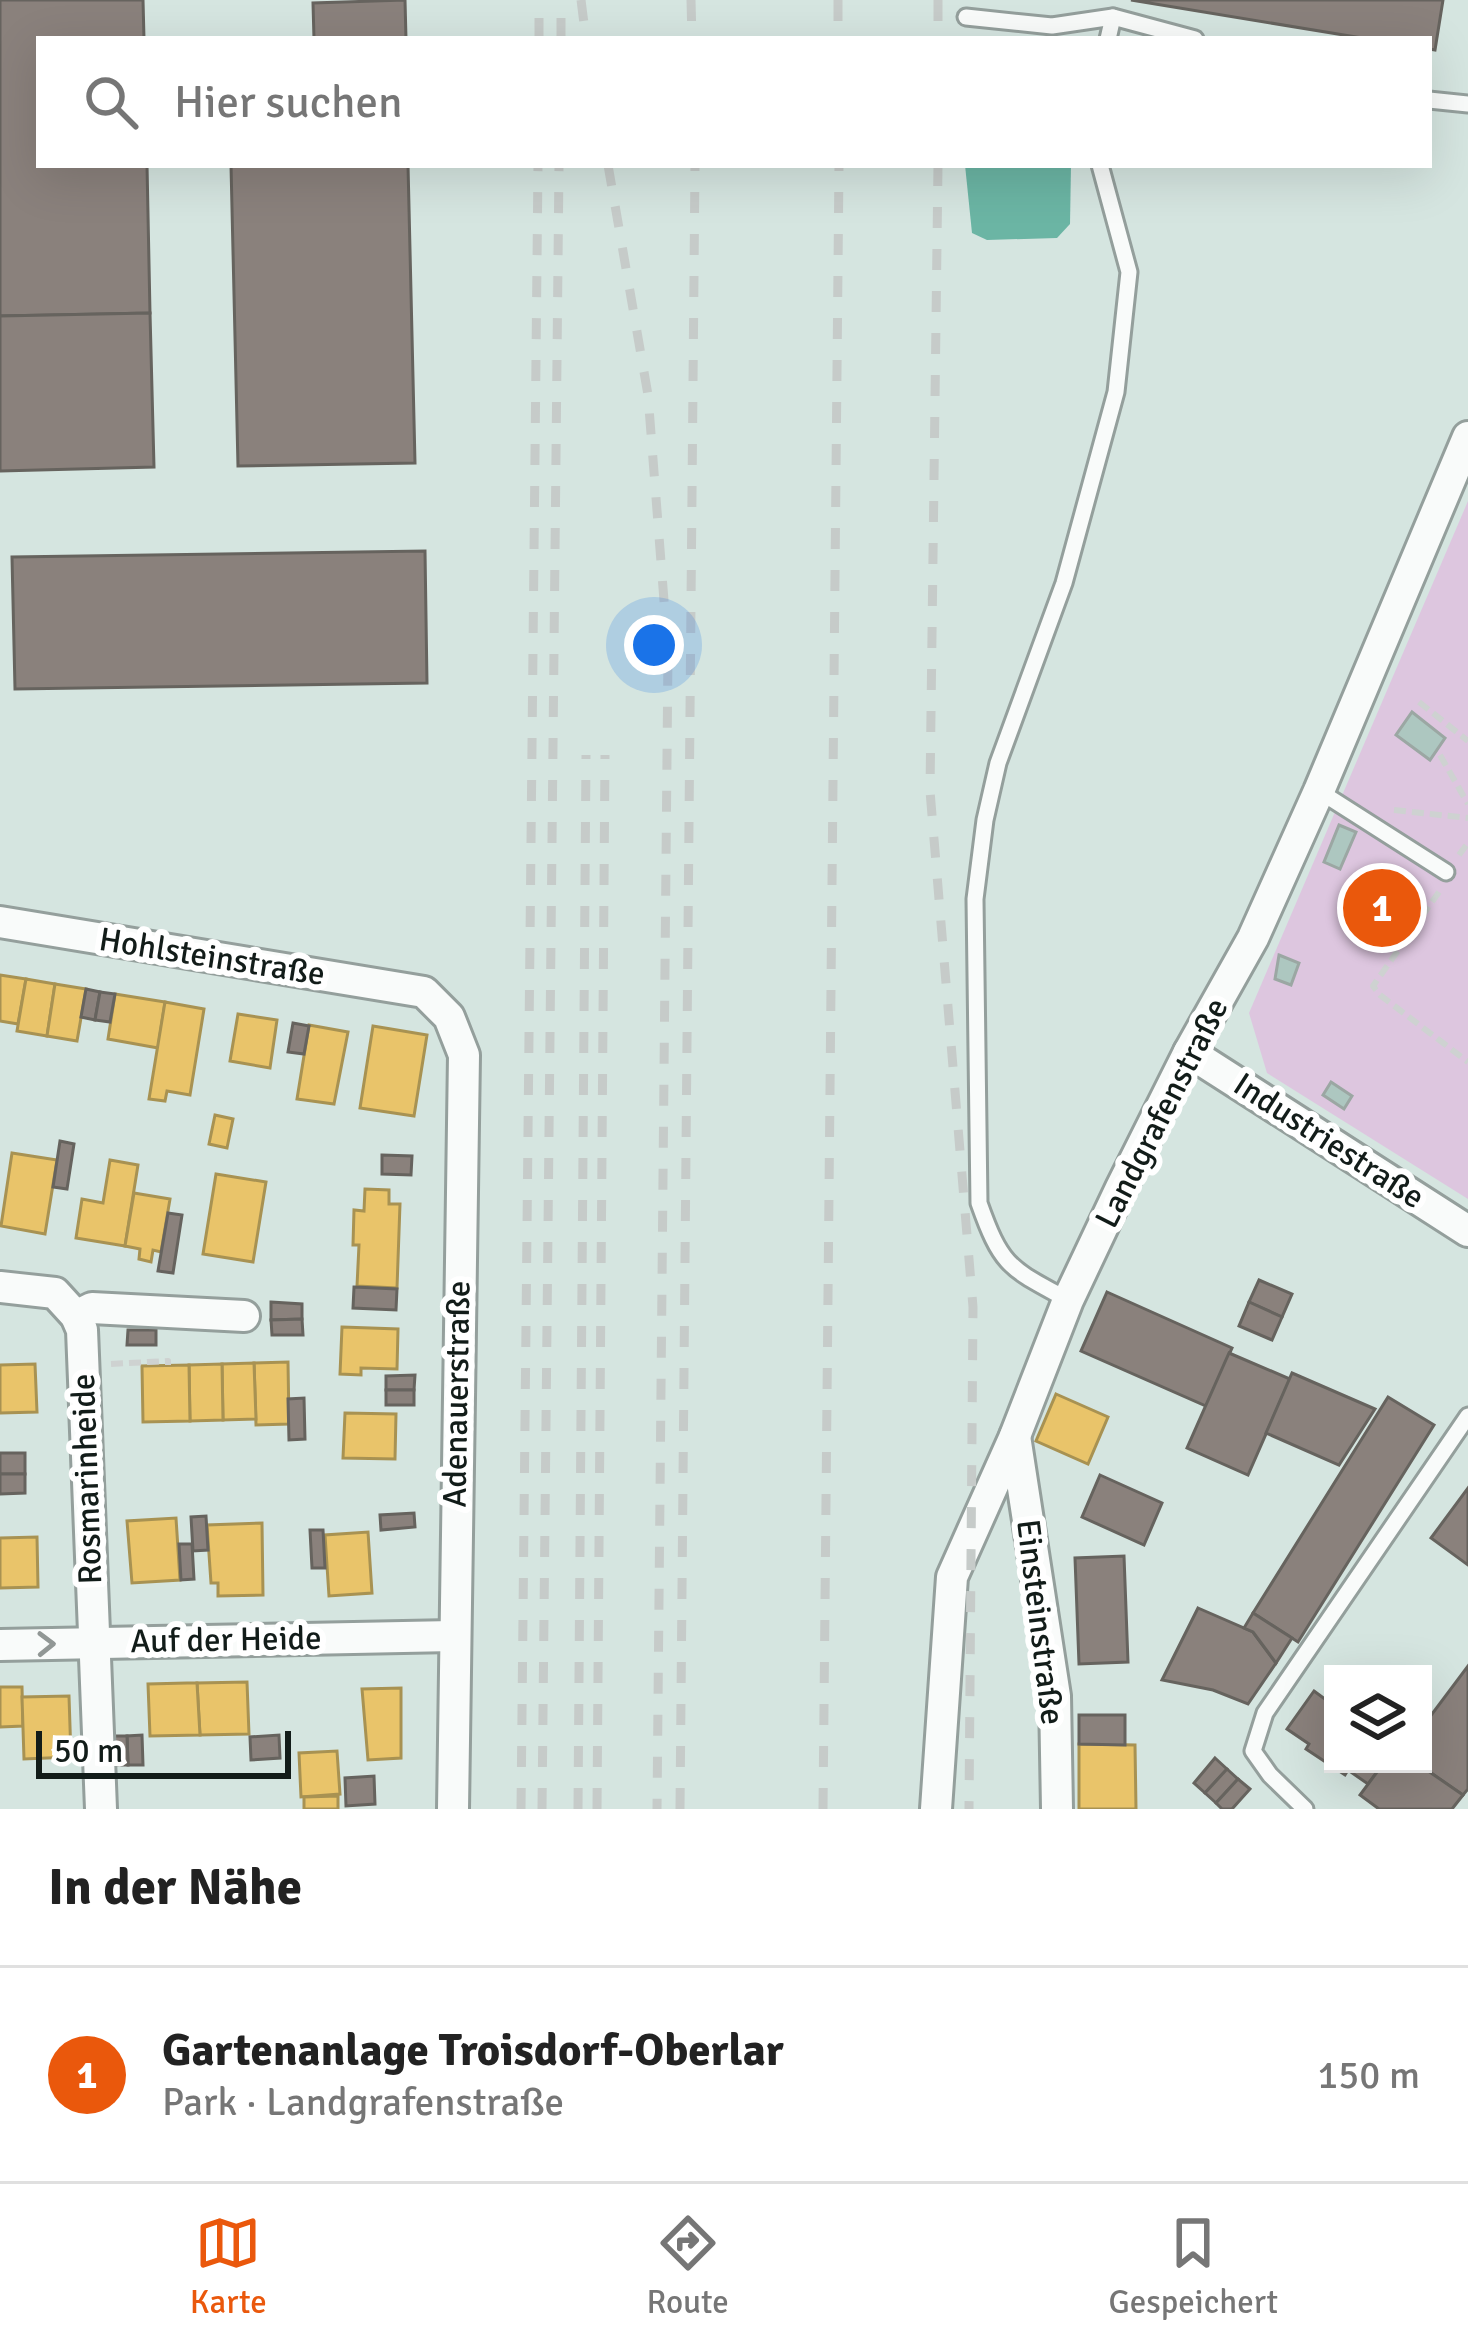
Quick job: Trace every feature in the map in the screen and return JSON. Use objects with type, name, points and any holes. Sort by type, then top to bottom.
[{"type":"street","name":"Landgrafenstraße","points":[[937,1809],[952,1576],[1015,1436],[1068,1300],[1189,1052],[1253,938],[1468,436]]},
{"type":"street","name":"Hohlsteinstraße","points":[[0,922],[424,992]]},
{"type":"street","name":"Adenauerstraße","points":[[424,992],[449,1017],[464,1055],[453,1809]]},
{"type":"street","name":"Industriestraße","points":[[1189,1052],[1468,1231]]},
{"type":"street","points":[[0,1287],[55,1293],[76,1316],[92,1308],[244,1316]]},
{"type":"street","name":"Rosmarinheide","points":[[76,1316],[82,1330],[101,1809]]},
{"type":"street","name":"Einsteinstraße","points":[[1015,1436],[1054,1696],[1057,1809]]},
{"type":"street","name":"Auf der Heide","points":[[0,1645],[453,1636]]},
{"type":"lane","points":[[966,17],[1052,26],[1113,17],[1185,36]]},
{"type":"lane","points":[[1109,36],[1113,17]]},
{"type":"lane","points":[[1432,100],[1468,104]]},
{"type":"lane","points":[[1068,1300],[1009,1267],[990,1235],[979,1203],[975,899],[998,763],[1064,583],[1116,392],[1129,272],[1101,168]]},
{"type":"lane","points":[[1319,791],[1446,872]]},
{"type":"lane","points":[[1305,1809],[1252,1751],[1265,1713],[1468,1416]]},
{"type":"path","points":[[1419,702],[1468,740]]},
{"type":"path","points":[[1440,755],[1468,804]]},
{"type":"path","points":[[1387,809],[1468,818]]},
{"type":"path","points":[[1468,843],[1373,986],[1468,1062]]},
{"type":"path","points":[[83,1366],[168,1361],[168,1365]]},
{"type":"shaded area","points":[[965,168],[1071,168],[1070,224],[1057,238],[987,240],[972,233]]},
{"type":"shaded area","points":[[1468,501],[1468,1199],[1267,1073],[1249,1013]]},
{"type":"building: Wohnen","points":[[0,975],[26,979],[18,1024],[0,1021]]},
{"type":"building: Wohnen","points":[[26,979],[55,984],[47,1036],[17,1031]]},
{"type":"building: Wohnen","points":[[55,984],[86,989],[77,1041],[47,1036]]},
{"type":"building: Wohnen","points":[[115,994],[165,1002],[158,1048],[108,1039]]},
{"type":"building: Wohnen","points":[[165,1002],[204,1009],[190,1095],[167,1091],[165,1101],[149,1099]]},
{"type":"building: Wohnen","points":[[238,1014],[277,1020],[270,1068],[230,1061]]},
{"type":"building: Wohnen","points":[[309,1025],[348,1032],[334,1104],[297,1099]]},
{"type":"building: Wohnen","points":[[373,1026],[427,1035],[414,1116],[360,1108]]},
{"type":"building: Wohnen","points":[[215,1115],[233,1119],[227,1148],[209,1144]]},
{"type":"building: Wohnen","points":[[12,1153],[57,1160],[45,1234],[1,1226]]},
{"type":"building: Wohnen","points":[[110,1160],[138,1165],[125,1246],[76,1238],[82,1199],[103,1203]]},
{"type":"building: Wohnen","points":[[216,1174],[266,1182],[253,1262],[203,1254]]},
{"type":"building: Wohnen","points":[[365,1189],[389,1190],[389,1204],[400,1204],[397,1288],[357,1286],[359,1245],[353,1245],[354,1210],[364,1211]]},
{"type":"building: Wohnen","points":[[134,1193],[170,1199],[161,1252],[153,1250],[151,1262],[139,1259],[140,1249],[125,1246]]},
{"type":"building: Wohnen","points":[[342,1327],[398,1329],[397,1369],[361,1368],[361,1375],[340,1374]]},
{"type":"building: Wohnen","points":[[288,1362],[289,1424],[256,1425],[254,1363]]},
{"type":"building: Wohnen","points":[[254,1363],[256,1419],[223,1420],[222,1364]]},
{"type":"building: Wohnen","points":[[35,1364],[37,1412],[0,1413],[0,1365]]},
{"type":"building: Wohnen","points":[[222,1364],[223,1420],[190,1421],[189,1365]]},
{"type":"building: Wohnen","points":[[189,1365],[190,1421],[143,1422],[142,1366]]},
{"type":"building: Wohnen","points":[[1056,1394],[1108,1417],[1088,1464],[1036,1441]]},
{"type":"building: Wohnen","points":[[345,1413],[396,1414],[395,1459],[343,1458]]},
{"type":"building: Wohnen","points":[[176,1518],[180,1580],[132,1583],[127,1521]]},
{"type":"building: Wohnen","points":[[262,1523],[263,1595],[218,1596],[218,1583],[211,1583],[207,1525]]},
{"type":"building: Wohnen","points":[[368,1532],[372,1593],[329,1596],[325,1535]]},
{"type":"building: Wohnen","points":[[37,1537],[38,1587],[0,1588],[0,1538]]},
{"type":"building: Wohnen","points":[[247,1682],[249,1734],[200,1735],[197,1683]]},
{"type":"building: Wohnen","points":[[197,1683],[200,1735],[150,1736],[148,1684]]},
{"type":"building: Wohnen","points":[[0,1687],[22,1687],[23,1726],[0,1727]]},
{"type":"building: Wohnen","points":[[401,1688],[401,1758],[368,1760],[362,1689]]},
{"type":"building: Wohnen","points":[[69,1696],[71,1757],[24,1759],[22,1697]]},
{"type":"building: Wohnen","points":[[1079,1744],[1135,1745],[1136,1809],[1079,1809]]},
{"type":"building: Wohnen","points":[[337,1751],[340,1794],[301,1797],[299,1753]]},
{"type":"building: Wohnen","points":[[338,1796],[338,1809],[304,1809],[304,1797]]},
{"type":"building: Industrie","points":[[0,0],[143,0],[144,36],[36,36],[36,168],[147,168],[150,313],[0,316]]},
{"type":"building: Industrie","points":[[405,0],[406,36],[314,36],[313,3]]},
{"type":"building: Industrie","points":[[1131,0],[1443,0],[1435,50],[1432,36],[1350,36]]},
{"type":"building: Industrie","points":[[231,168],[408,168],[415,463],[238,466]]},
{"type":"building: Industrie","points":[[150,313],[154,467],[0,471],[0,316]]},
{"type":"building: Industrie","points":[[425,551],[427,683],[15,689],[12,557]]},
{"type":"building: Industrie","points":[[86,989],[100,992],[95,1020],[81,1017]]},
{"type":"building: Industrie","points":[[100,992],[115,994],[110,1022],[95,1020]]},
{"type":"building: Industrie","points":[[293,1023],[309,1026],[304,1054],[288,1052]]},
{"type":"building: Industrie","points":[[60,1141],[74,1144],[67,1189],[53,1187]]},
{"type":"building: Industrie","points":[[382,1155],[412,1156],[411,1175],[382,1174]]},
{"type":"building: Industrie","points":[[168,1213],[182,1215],[173,1273],[158,1271]]},
{"type":"building: Industrie","points":[[1259,1280],[1292,1294],[1282,1317],[1249,1302]]},
{"type":"building: Industrie","points":[[354,1287],[397,1289],[396,1310],[353,1308]]},
{"type":"building: Industrie","points":[[1107,1292],[1232,1348],[1206,1406],[1081,1351]]},
{"type":"building: Industrie","points":[[271,1302],[302,1304],[302,1319],[271,1320]]},
{"type":"building: Industrie","points":[[1249,1302],[1282,1317],[1272,1340],[1239,1326]]},
{"type":"building: Industrie","points":[[302,1319],[303,1335],[272,1335],[271,1320]]},
{"type":"building: Industrie","points":[[128,1330],[156,1330],[156,1345],[127,1345]]},
{"type":"building: Industrie","points":[[1229,1353],[1290,1379],[1248,1475],[1187,1448]]},
{"type":"building: Industrie","points":[[1292,1373],[1375,1409],[1339,1465],[1266,1433]]},
{"type":"building: Industrie","points":[[415,1375],[414,1390],[386,1390],[386,1376]]},
{"type":"building: Industrie","points":[[386,1390],[414,1390],[414,1405],[386,1405]]},
{"type":"building: Industrie","points":[[1388,1397],[1434,1425],[1298,1642],[1253,1613]]},
{"type":"building: Industrie","points":[[304,1398],[305,1439],[289,1440],[288,1399]]},
{"type":"building: Industrie","points":[[0,1453],[25,1453],[25,1474],[0,1474]]},
{"type":"building: Industrie","points":[[0,1474],[25,1474],[25,1493],[0,1494]]},
{"type":"building: Industrie","points":[[1100,1475],[1162,1503],[1144,1545],[1082,1517]]},
{"type":"building: Industrie","points":[[1468,1488],[1468,1565],[1431,1538]]},
{"type":"building: Industrie","points":[[414,1513],[415,1527],[381,1530],[380,1515]]},
{"type":"building: Industrie","points":[[206,1516],[208,1550],[193,1551],[191,1517]]},
{"type":"building: Industrie","points":[[310,1530],[323,1530],[325,1568],[312,1568]]},
{"type":"building: Industrie","points":[[179,1544],[192,1544],[194,1579],[181,1580]]},
{"type":"building: Industrie","points":[[1124,1556],[1128,1662],[1079,1664],[1075,1558]]},
{"type":"building: Industrie","points":[[1198,1608],[1253,1632],[1276,1663],[1248,1704],[1213,1690],[1162,1680]]},
{"type":"building: Industrie","points":[[1253,1613],[1292,1638],[1276,1663],[1253,1632],[1244,1628]]},
{"type":"building: Industrie","points":[[1468,1666],[1468,1789],[1463,1795],[1431,1773],[1432,1714]]},
{"type":"building: Industrie","points":[[1314,1691],[1324,1698],[1324,1761],[1306,1749],[1309,1744],[1287,1729]]},
{"type":"building: Industrie","points":[[1079,1715],[1125,1715],[1125,1745],[1079,1744]]},
{"type":"building: Industrie","points":[[142,1735],[143,1765],[128,1765],[127,1736]]},
{"type":"building: Industrie","points":[[279,1735],[280,1758],[251,1760],[250,1737]]},
{"type":"building: Industrie","points":[[112,1736],[127,1736],[128,1765],[112,1765]]},
{"type":"building: Industrie","points":[[1215,1758],[1227,1769],[1205,1793],[1194,1783]]},
{"type":"building: Industrie","points":[[1227,1769],[1238,1779],[1216,1803],[1205,1793]]},
{"type":"building: Industrie","points":[[1352,1773],[1376,1773],[1368,1784]]},
{"type":"building: Industrie","points":[[1376,1773],[1431,1773],[1463,1795],[1452,1809],[1379,1809],[1360,1795]]},
{"type":"building: Industrie","points":[[374,1776],[375,1804],[346,1806],[345,1778]]},
{"type":"building: Industrie","points":[[1238,1779],[1250,1789],[1232,1809],[1222,1809],[1216,1803]]},
{"type":"building: Sonstige","points":[[1412,712],[1445,738],[1430,760],[1396,735]]},
{"type":"building: Sonstige","points":[[1339,825],[1356,832],[1340,869],[1324,862]]},
{"type":"building: Sonstige","points":[[1279,955],[1299,963],[1291,985],[1275,979]]},
{"type":"building: Sonstige","points":[[1331,1082],[1352,1096],[1344,1109],[1323,1095]]},
{"type":"railway","points":[[539,0],[539,36]]},
{"type":"railway","points":[[561,0],[561,36]]},
{"type":"railway","points":[[581,0],[586,36]]},
{"type":"railway","points":[[691,0],[692,36]]},
{"type":"railway","points":[[838,0],[838,36]]},
{"type":"railway","points":[[938,0],[938,36]]},
{"type":"railway","points":[[521,1809],[538,168]]},
{"type":"railway","points":[[542,1809],[559,168]]},
{"type":"railway","points":[[609,168],[648,395],[668,652],[657,1809]]},
{"type":"railway","points":[[680,1809],[695,168]]},
{"type":"railway","points":[[823,1809],[839,168]]},
{"type":"railway","points":[[938,168],[930,791],[973,1307],[969,1809]]},
{"type":"railway","points":[[578,1809],[586,755]]},
{"type":"railway","points":[[597,1809],[605,755]]},
{"type":"place","name":"Gartenanlage Troisdorf-Oberlar","points":[[1382,908]]}]
